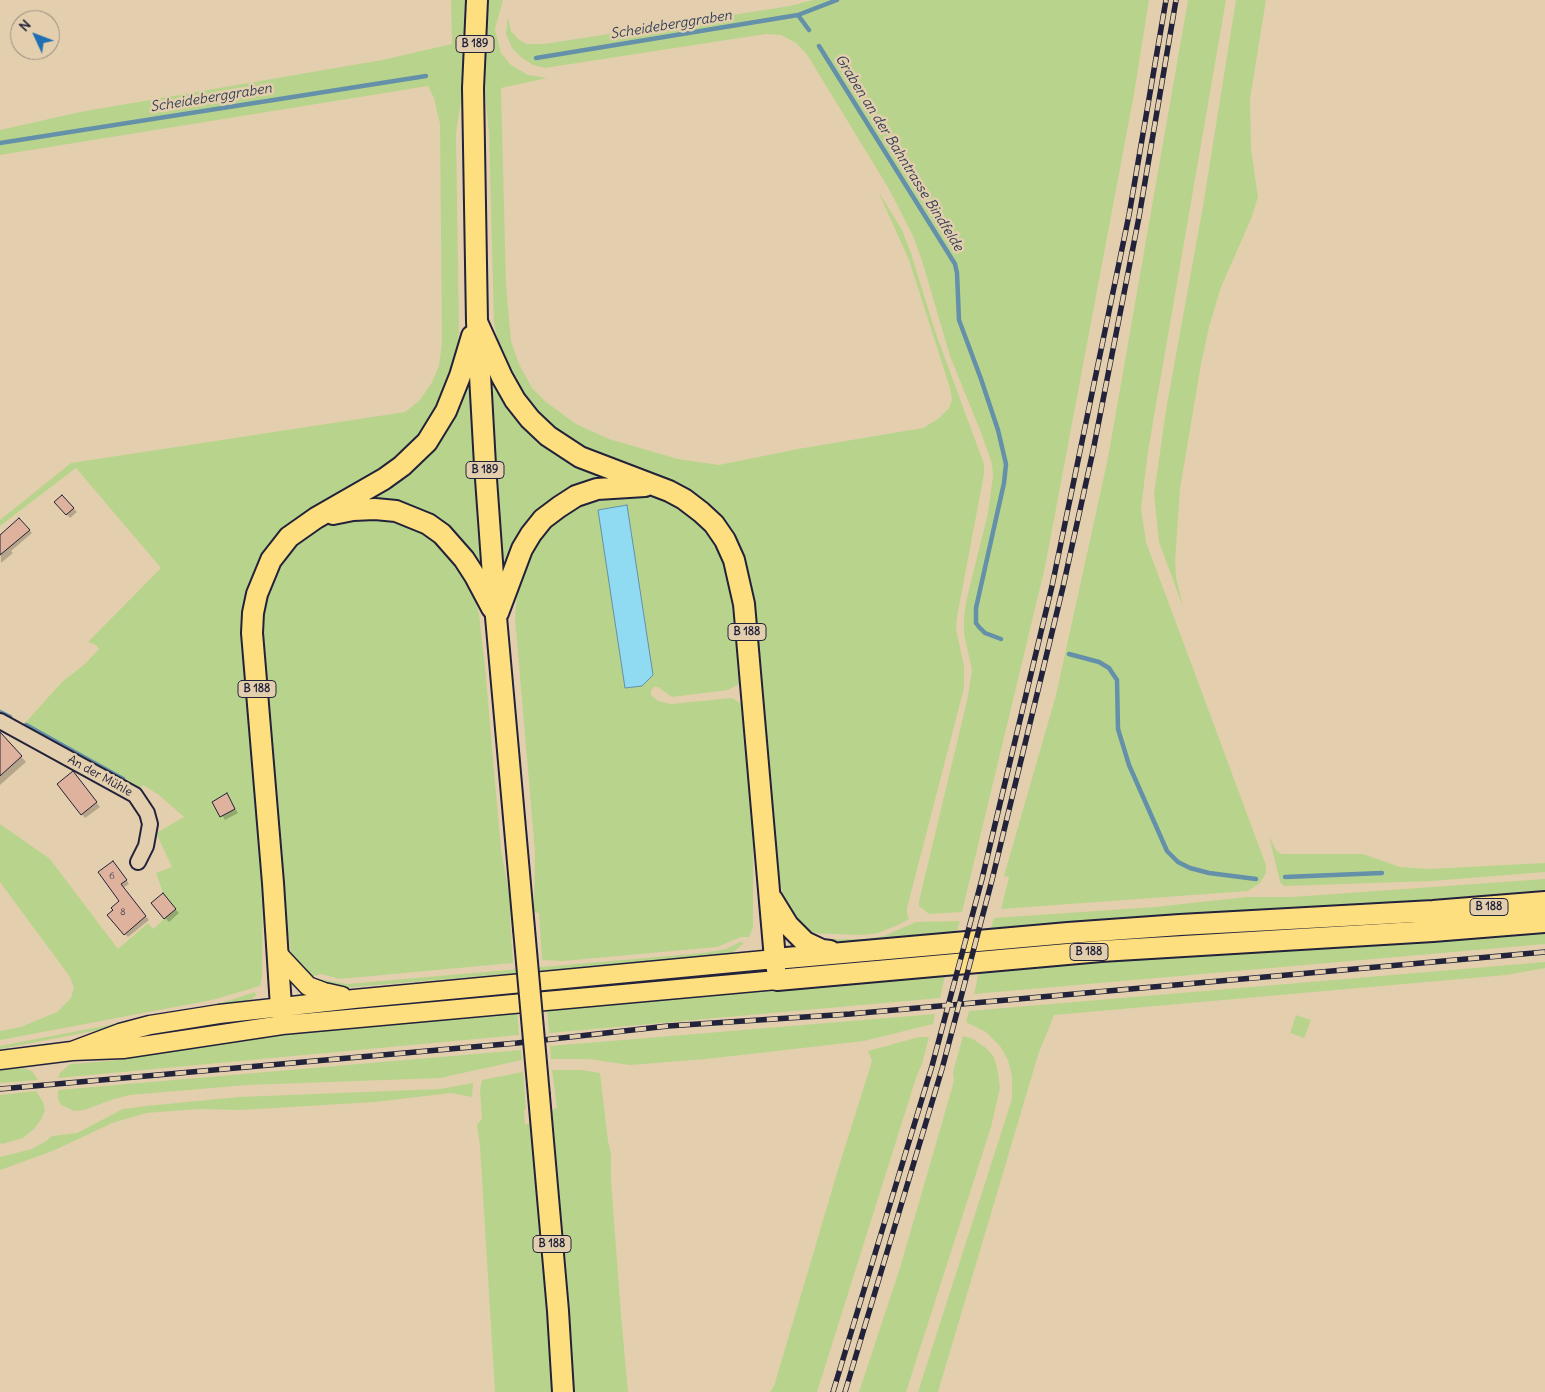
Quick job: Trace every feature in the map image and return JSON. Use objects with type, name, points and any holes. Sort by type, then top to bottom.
[{"type":"highway","name":"B 189","points":[[476,0],[473,88],[476,322],[496,617]]},
{"type":"highway","points":[[476,322],[515,400],[530,419],[548,436],[580,457],[652,486]]},
{"type":"highway","points":[[316,518],[384,479],[402,466],[427,442],[446,411],[460,376],[476,322]]},
{"type":"highway","name":"B 188","points":[[496,617],[522,549],[531,534],[543,520],[576,496],[597,489],[652,486],[669,491],[684,499],[714,524],[725,540],[734,560],[744,604],[775,958],[1171,925],[1432,911],[1545,902]]},
{"type":"highway","name":"B 188","points":[[278,954],[274,883],[252,634],[256,594],[271,560],[289,537],[316,518],[354,510],[396,511],[428,524],[442,534],[476,576],[496,617],[558,1311],[563,1392]]},
{"type":"highway","points":[[770,896],[788,925],[805,942],[822,950],[840,953]]},
{"type":"highway","name":"B 188","points":[[777,980],[1101,951],[1423,932],[1545,922]]},
{"type":"highway","points":[[278,954],[281,1011]]},
{"type":"main road","name":"B 188","points":[[278,954],[308,986],[354,999]]},
{"type":"main road","name":"B 188","points":[[775,958],[777,980],[281,1011],[354,999],[775,958]]},
{"type":"main road","points":[[0,1060],[72,1051],[120,1033],[150,1025],[219,1014],[281,1011]]},
{"type":"street","name":"An der Mühle","points":[[0,721],[134,795],[148,813],[150,824],[146,846],[138,862]]},
{"type":"green space","points":[[451,0],[467,0],[463,88],[456,133],[459,333],[454,376],[425,434],[392,466],[293,520],[276,536],[254,569],[245,604],[263,872],[262,977],[260,986],[212,1000],[0,1040],[0,1031],[21,1027],[57,1012],[71,998],[74,987],[70,977],[0,882],[0,824],[50,859],[118,949],[148,923],[153,929],[164,919],[163,893],[156,873],[172,867],[156,833],[184,817],[159,795],[143,785],[141,788],[25,723],[62,682],[85,664],[99,649],[96,645],[88,642],[161,568],[76,468],[0,526],[0,520],[71,463],[405,412],[419,401],[431,384],[439,366],[442,343],[440,124],[434,98],[428,86],[0,155],[0,130],[80,112],[382,60],[452,44]]},
{"type":"green space","points":[[486,0],[503,0],[495,29],[501,53],[511,65],[528,75],[547,78],[501,88],[506,285],[511,341],[519,364],[532,388],[546,402],[576,424],[609,439],[678,459],[719,465],[798,449],[923,428],[938,419],[949,408],[952,400],[950,388],[909,260],[878,191],[902,230],[935,331],[984,464],[984,474],[957,617],[956,629],[964,666],[964,688],[907,908],[909,919],[898,925],[878,933],[862,935],[808,933],[787,911],[774,844],[749,578],[743,556],[724,521],[708,504],[688,490],[660,477],[598,459],[536,418],[501,354],[494,323],[489,134],[483,70]]},
{"type":"green space","points":[[813,0],[1149,0],[1134,94],[1045,567],[962,912],[929,914],[919,906],[919,901],[967,701],[972,670],[964,634],[964,618],[966,602],[988,513],[993,476],[992,464],[950,356],[913,236],[889,189],[806,53],[796,43],[781,35],[766,34],[545,68],[533,65],[522,58],[512,48],[506,34],[508,17],[511,31],[518,39],[527,44],[544,44],[790,6]]},
{"type":"green space","points":[[1188,0],[1226,0],[1148,451],[1141,509],[1146,542],[1266,865],[1266,873],[1260,883],[1248,891],[1001,909],[1009,877],[1004,876],[1056,695],[1108,458]]},
{"type":"green space","points":[[1236,0],[1266,0],[1250,99],[1251,148],[1258,197],[1251,219],[1221,287],[1209,327],[1201,364],[1180,489],[1175,561],[1176,577],[1183,607],[1159,542],[1154,494],[1166,410],[1203,206]]},
{"type":"green space","points":[[489,360],[506,399],[617,477],[563,496],[503,587],[495,486]]},
{"type":"green space","points":[[470,371],[472,420],[486,585],[468,550],[354,501],[377,491]]},
{"type":"green space","points":[[644,495],[674,505],[699,523],[721,553],[733,589],[743,682],[728,690],[672,697],[658,687],[654,687],[651,690],[651,695],[658,701],[671,704],[732,698],[745,709],[753,810],[753,928],[749,937],[741,937],[717,947],[563,961],[542,960],[539,913],[534,912],[535,852],[515,618],[521,569],[549,524],[593,497]]},
{"type":"green space","points":[[372,515],[420,527],[458,562],[474,595],[479,614],[485,667],[501,850],[513,915],[510,916],[513,963],[339,979],[321,974],[310,977],[297,965],[291,953],[285,914],[263,668],[263,611],[273,577],[288,553],[299,541],[344,518]]},
{"type":"green space","points":[[1269,836],[1276,850],[1281,854],[1363,854],[1400,867],[1429,869],[1545,863],[1545,872],[1432,881],[1284,886],[1280,882]]},
{"type":"green space","points":[[1545,879],[1545,890],[1276,912],[990,931],[994,918],[1155,907],[1246,897],[1292,897]]},
{"type":"green space","points":[[960,921],[956,934],[830,944],[821,939],[866,939],[884,936],[916,922]]},
{"type":"green space","points":[[1545,933],[1545,944],[974,994],[979,971],[1156,957],[1313,949]]},
{"type":"green space","points":[[740,942],[744,943],[732,953],[703,957],[344,988],[315,981],[319,979],[347,984],[703,953],[726,949]]},
{"type":"green space","points":[[1545,962],[1545,968],[1506,975],[1054,1015],[1038,1055],[938,1392],[918,1392],[1012,1099],[1012,1077],[1008,1060],[1000,1046],[986,1032],[966,1022],[969,1011]]},
{"type":"green space","points":[[946,972],[940,998],[549,1033],[547,1010]]},
{"type":"green space","points":[[255,992],[256,995],[252,999],[239,1003],[0,1049],[0,1046],[218,1004]]},
{"type":"green space","points":[[517,1011],[519,1035],[58,1078],[60,1073],[70,1064],[110,1061],[280,1033]]},
{"type":"green space","points":[[935,1014],[933,1024],[864,1041],[706,1059],[630,1065],[588,1059],[551,1059],[550,1046]]},
{"type":"green space","points":[[1296,1015],[1311,1020],[1304,1038],[1290,1033]]},
{"type":"green space","points":[[963,1036],[973,1039],[986,1048],[994,1057],[1000,1088],[991,1127],[906,1392],[859,1392],[900,1268],[954,1081],[953,1072]]},
{"type":"green space","points":[[919,1037],[929,1037],[922,1064],[817,1392],[770,1392],[774,1386],[872,1061],[868,1051]]},
{"type":"green space","points":[[521,1050],[522,1060],[440,1078],[247,1085],[130,1095],[84,1110],[74,1111],[61,1105],[58,1099],[58,1090]]},
{"type":"green space","points":[[23,1068],[32,1071],[38,1080],[0,1083],[0,1070]]},
{"type":"green space","points":[[552,1070],[581,1070],[600,1073],[611,1154],[611,1180],[628,1392],[574,1392],[552,1110],[557,1108]]},
{"type":"green space","points":[[523,1072],[526,1109],[524,1110],[525,1125],[531,1123],[554,1392],[495,1392],[480,1146],[477,1125],[482,1118],[480,1089],[482,1080]]},
{"type":"green space","points":[[473,1083],[472,1097],[451,1093],[374,1102],[241,1110],[199,1109],[146,1113],[112,1123],[55,1150],[0,1170],[0,1157],[32,1149],[52,1136],[77,1133],[123,1109],[239,1097],[440,1089]]},
{"type":"green space","points":[[36,1091],[43,1102],[45,1110],[41,1120],[23,1138],[0,1143],[0,1095]]},
{"type":"water","points":[[627,505],[653,675],[642,686],[625,688],[598,510]]},
{"type":"building","points":[[62,495],[74,508],[66,515],[54,502]]},
{"type":"building","points":[[19,518],[30,530],[0,555],[0,535]]},
{"type":"building","points":[[0,732],[22,756],[0,776]]},
{"type":"building","points":[[73,771],[97,802],[81,815],[57,784]]},
{"type":"building","points":[[227,793],[235,809],[220,817],[212,802]]},
{"type":"building","points":[[113,861],[127,880],[121,884],[146,916],[124,935],[107,915],[113,910],[111,908],[119,901],[98,872]]},
{"type":"building","points":[[163,893],[176,909],[164,919],[151,903]]},
{"type":"waterway","name":"Scheideberggraben","points":[[536,58],[798,15],[837,0]]},
{"type":"waterway","name":"Graben an der Bahntrasse Bindfelde","points":[[798,15],[809,30]]},
{"type":"waterway","name":"Graben an der Bahntrasse Bindfelde","points":[[819,46],[955,264],[959,320],[998,430],[1006,464],[1004,483],[976,608],[976,623],[979,627],[985,633],[1001,639]]},
{"type":"waterway","name":"Scheideberggraben","points":[[0,143],[426,76]]},
{"type":"waterway","name":"Graben an der Bahntrasse Bindfelde","points":[[1069,654],[1099,662],[1109,668],[1117,680],[1118,729],[1129,765],[1167,851],[1178,862],[1190,868],[1209,873],[1256,879]]},
{"type":"waterway","points":[[0,712],[10,717]]},
{"type":"waterway","points":[[26,725],[123,779]]},
{"type":"waterway","name":"Graben an der Bahntrasse Bindfelde","points":[[1285,877],[1382,873]]},
{"type":"railway","points":[[833,1392],[932,1066],[982,879],[1052,586],[1129,215],[1166,0]]},
{"type":"railway","points":[[845,1392],[942,1069],[992,880],[1063,587],[1093,451],[1139,217],[1176,0]]},
{"type":"railway","points":[[0,1089],[517,1043],[668,1026],[850,1014],[1545,952]]}]
